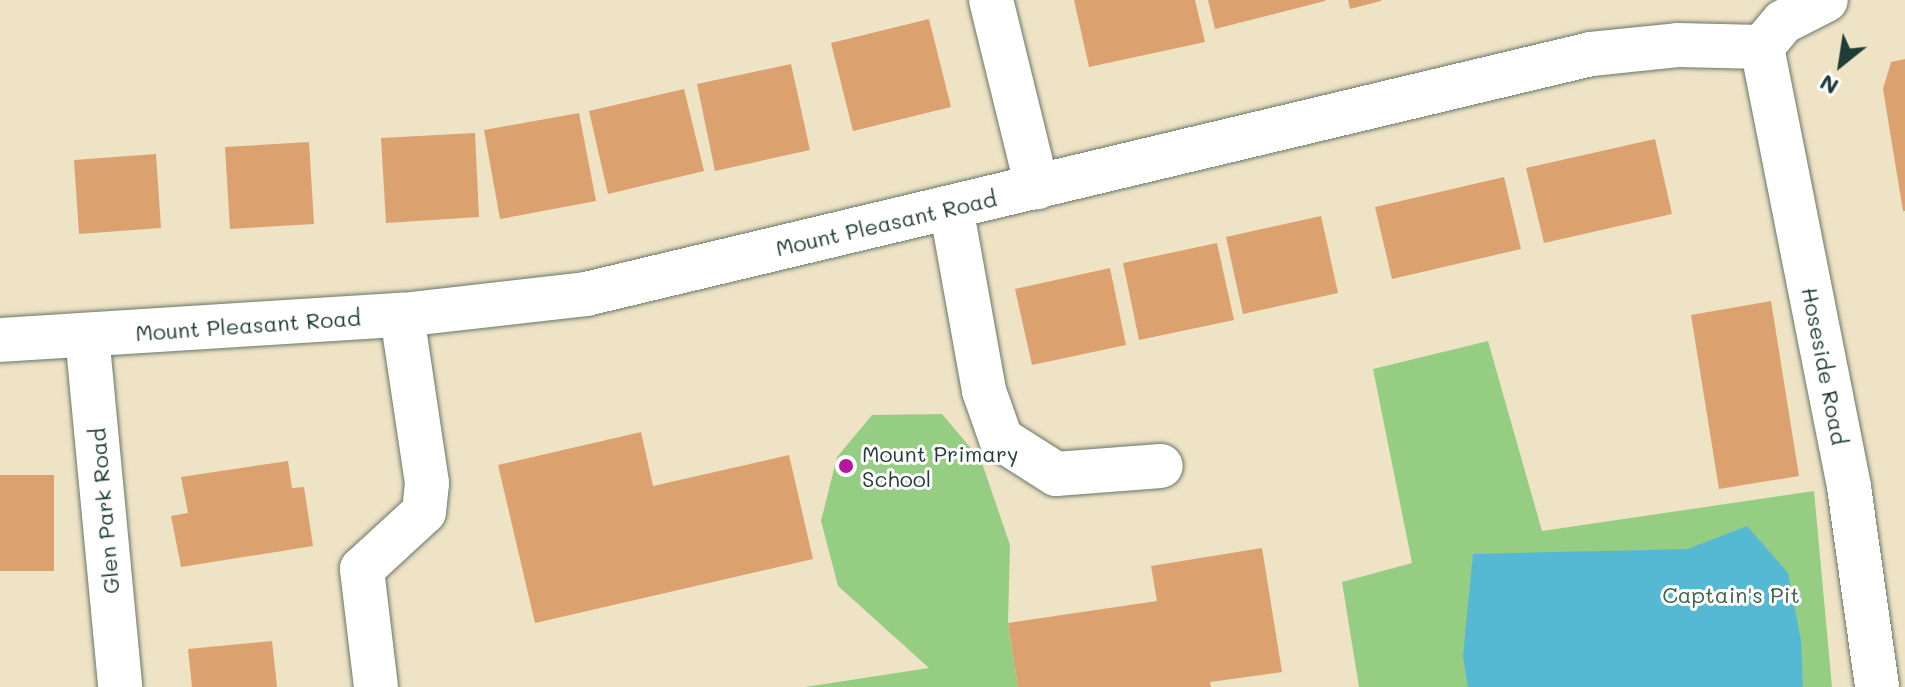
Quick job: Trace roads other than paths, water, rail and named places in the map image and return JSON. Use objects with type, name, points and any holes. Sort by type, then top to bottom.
[{"type":"street","points":[[991,0],[1037,187]]},
{"type":"street","points":[[1762,47],[1783,22],[1826,0]]},
{"type":"street","name":"Mount Pleasant Road","points":[[0,340],[402,315],[586,294],[1591,54],[1678,45],[1762,47]]},
{"type":"street","name":"Hoseside Road","points":[[1762,47],[1849,487],[1877,687]]},
{"type":"street","points":[[951,207],[984,391],[1001,439],[1056,474],[1161,466]]},
{"type":"street","points":[[376,687],[362,569],[424,512],[427,483],[402,315]]},
{"type":"street","name":"Glen Park Road","points":[[87,335],[120,687]]},
{"type":"water","points":[[1747,526],[1788,573],[1801,640],[1803,687],[1468,687],[1463,656],[1473,554],[1688,549]]},
{"type":"place","name":"Mount Primary School","points":[[846,466]]},
{"type":"park label","name":"Captain's Pit","points":[[1731,595]]}]
